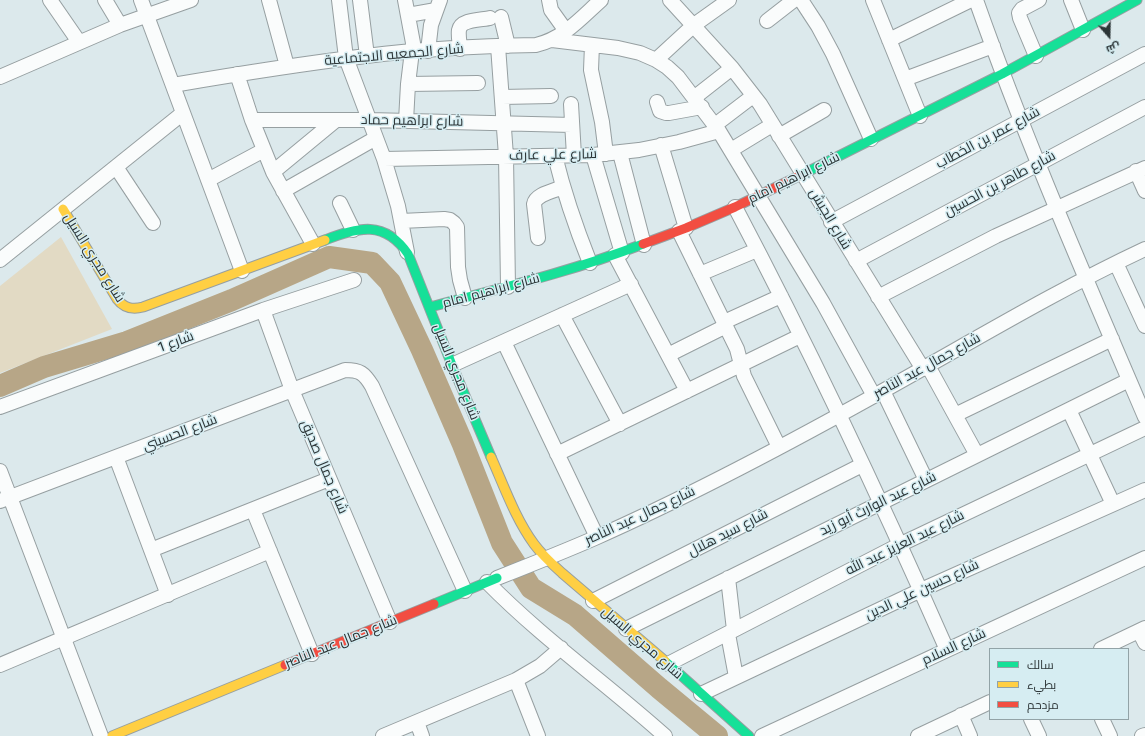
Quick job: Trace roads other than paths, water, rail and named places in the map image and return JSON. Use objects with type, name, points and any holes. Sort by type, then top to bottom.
[{"type":"street","points":[[50,0],[79,42]]},
{"type":"street","points":[[105,0],[120,25]]},
{"type":"street","points":[[141,0],[242,271]]},
{"type":"street","points":[[269,0],[286,66]]},
{"type":"street","points":[[339,0],[346,58],[384,159],[401,221],[408,254]]},
{"type":"street","points":[[360,0],[367,56]]},
{"type":"street","points":[[406,0],[413,43],[408,84],[406,121]]},
{"type":"street","points":[[549,0],[551,10],[566,31]]},
{"type":"street","name":"شارع الجمعيه الاجتماعية","points":[[173,85],[286,66],[346,58],[428,50],[536,45],[552,40],[566,31],[601,0]]},
{"type":"street","name":"شارع الجيش","points":[[670,0],[732,68],[776,130],[878,297],[955,415],[976,455]]},
{"type":"street","points":[[656,60],[694,25],[729,0]]},
{"type":"street","points":[[767,21],[794,0]]},
{"type":"street","points":[[801,0],[834,54],[871,139]]},
{"type":"street","points":[[873,0],[920,116]]},
{"type":"street","points":[[889,40],[971,0]]},
{"type":"street","points":[[976,0],[1020,121],[1145,417]]},
{"type":"street","points":[[1036,56],[1019,13],[1022,9],[1040,0]]},
{"type":"street","points":[[1071,0],[1083,30]]},
{"type":"street","name":"شارع ابراهيم امام","points":[[430,307],[553,275],[644,245],[683,230],[735,207],[920,116],[1036,56],[1137,0]]},
{"type":"street","points":[[0,77],[120,25],[188,1]]},
{"type":"street","points":[[408,15],[439,3]]},
{"type":"street","points":[[428,50],[431,25],[439,3]]},
{"type":"street","points":[[460,49],[459,29],[462,24],[495,18],[503,46],[502,97],[506,156],[508,286]]},
{"type":"street","points":[[552,40],[592,44],[633,52],[656,60],[678,77],[717,128],[759,195],[878,394],[926,480]]},
{"type":"street","points":[[592,44],[592,70],[602,122],[600,155],[618,254],[631,284],[687,391]]},
{"type":"street","points":[[905,78],[992,46]]},
{"type":"street","name":"شارع عمر بن الخطاب","points":[[831,222],[1145,54]]},
{"type":"street","points":[[657,102],[658,108],[666,113],[698,102],[732,68]]},
{"type":"street","points":[[237,74],[252,120],[273,172],[313,244]]},
{"type":"street","points":[[408,84],[478,83]]},
{"type":"street","points":[[502,97],[550,96]]},
{"type":"street","name":"شارع علي عارف","points":[[384,159],[574,156],[620,153],[661,145],[717,128],[753,96]]},
{"type":"street","points":[[571,104],[574,156]]},
{"type":"street","name":"شارع طاهر بن الحسين","points":[[856,261],[1145,107]]},
{"type":"street","points":[[731,150],[824,110]]},
{"type":"street","points":[[0,260],[183,113]]},
{"type":"street","name":"شارع ابراهيم حماد","points":[[252,120],[369,120],[572,125]]},
{"type":"street","points":[[273,172],[336,120]]},
{"type":"street","points":[[283,191],[376,138]]},
{"type":"street","points":[[661,145],[683,230],[700,274],[737,349],[744,376],[779,447]]},
{"type":"street","points":[[208,180],[264,150]]},
{"type":"street","points":[[620,153],[644,245]]},
{"type":"street","points":[[555,156],[563,188],[579,236],[590,263]]},
{"type":"street","points":[[116,167],[153,223]]},
{"type":"street","points":[[878,297],[943,263],[1056,208],[1141,170],[1145,191]]},
{"type":"street","points":[[538,238],[534,204],[535,200],[538,197],[563,188]]},
{"type":"street","points":[[340,203],[353,230]]},
{"type":"street","points":[[735,207],[800,336],[862,465],[921,590],[947,650]]},
{"type":"street","name":"شارع مجري السيل","points":[[63,209],[117,299],[121,305],[128,309],[140,308],[353,230],[368,229],[383,232],[393,237],[402,245],[408,254],[452,365],[516,512],[540,560],[593,601],[668,664],[749,736]]},
{"type":"street","points":[[401,221],[444,218],[454,223],[457,232],[458,267],[465,298]]},
{"type":"street","name":"شارع جمال عبد الناصر","points":[[112,736],[597,537],[675,500],[838,416],[1086,278],[1145,249]]},
{"type":"street","points":[[700,274],[757,250]]},
{"type":"street","points":[[1116,263],[1145,326]]},
{"type":"street","name":"شارع 1","points":[[0,407],[263,310],[354,280]]},
{"type":"street","points":[[452,365],[631,284]]},
{"type":"street","points":[[668,354],[780,296]]},
{"type":"street","name":"شارع جمال صديق","points":[[263,310],[292,390],[390,622]]},
{"type":"street","points":[[562,316],[620,424]]},
{"type":"street","points":[[558,454],[800,336]]},
{"type":"street","points":[[955,415],[1112,339]]},
{"type":"street","points":[[504,342],[597,537]]},
{"type":"street","name":"شارع الحسيني","points":[[5,499],[345,370],[354,370],[366,376],[372,386],[465,591]]},
{"type":"street","name":"شارع عبد الوارث أبو زيد","points":[[626,629],[1129,380]]},
{"type":"street","points":[[1069,410],[1113,504]]},
{"type":"street","name":"شارع عبد العزيز عبد الله","points":[[668,664],[899,545],[1145,428]]},
{"type":"street","points":[[116,457],[168,595]]},
{"type":"street","name":"شارع سيد هلال","points":[[593,601],[862,465]]},
{"type":"street","points":[[0,471],[5,499],[64,638],[101,736]]},
{"type":"street","points":[[151,550],[329,479]]},
{"type":"street","name":"شارع حسين علي الدين","points":[[701,694],[921,590],[1145,490]]},
{"type":"street","points":[[253,510],[312,654]]},
{"type":"street","points":[[0,665],[270,552]]},
{"type":"street","name":"شارع السلام","points":[[762,736],[1145,558]]},
{"type":"street","points":[[728,578],[731,632],[736,677]]},
{"type":"street","points":[[492,580],[504,600],[641,714],[665,736]]},
{"type":"street","points":[[1104,648],[1143,634]]},
{"type":"street","points":[[383,736],[516,680],[540,666],[561,648]]},
{"type":"street","points":[[516,680],[538,736]]},
{"type":"street","points":[[918,736],[989,702]]},
{"type":"street","points":[[641,714],[648,736]]},
{"type":"street","points":[[961,715],[970,736]]},
{"type":"street","points":[[1031,720],[1039,736]]},
{"type":"street","points":[[1102,720],[1110,736]]},
{"type":"street","points":[[417,722],[422,736]]},
{"type":"waterway","points":[[0,386],[44,367],[127,342],[232,300],[329,257],[372,263],[390,282],[422,350],[462,442],[502,543],[531,588],[575,615],[717,736]]}]
